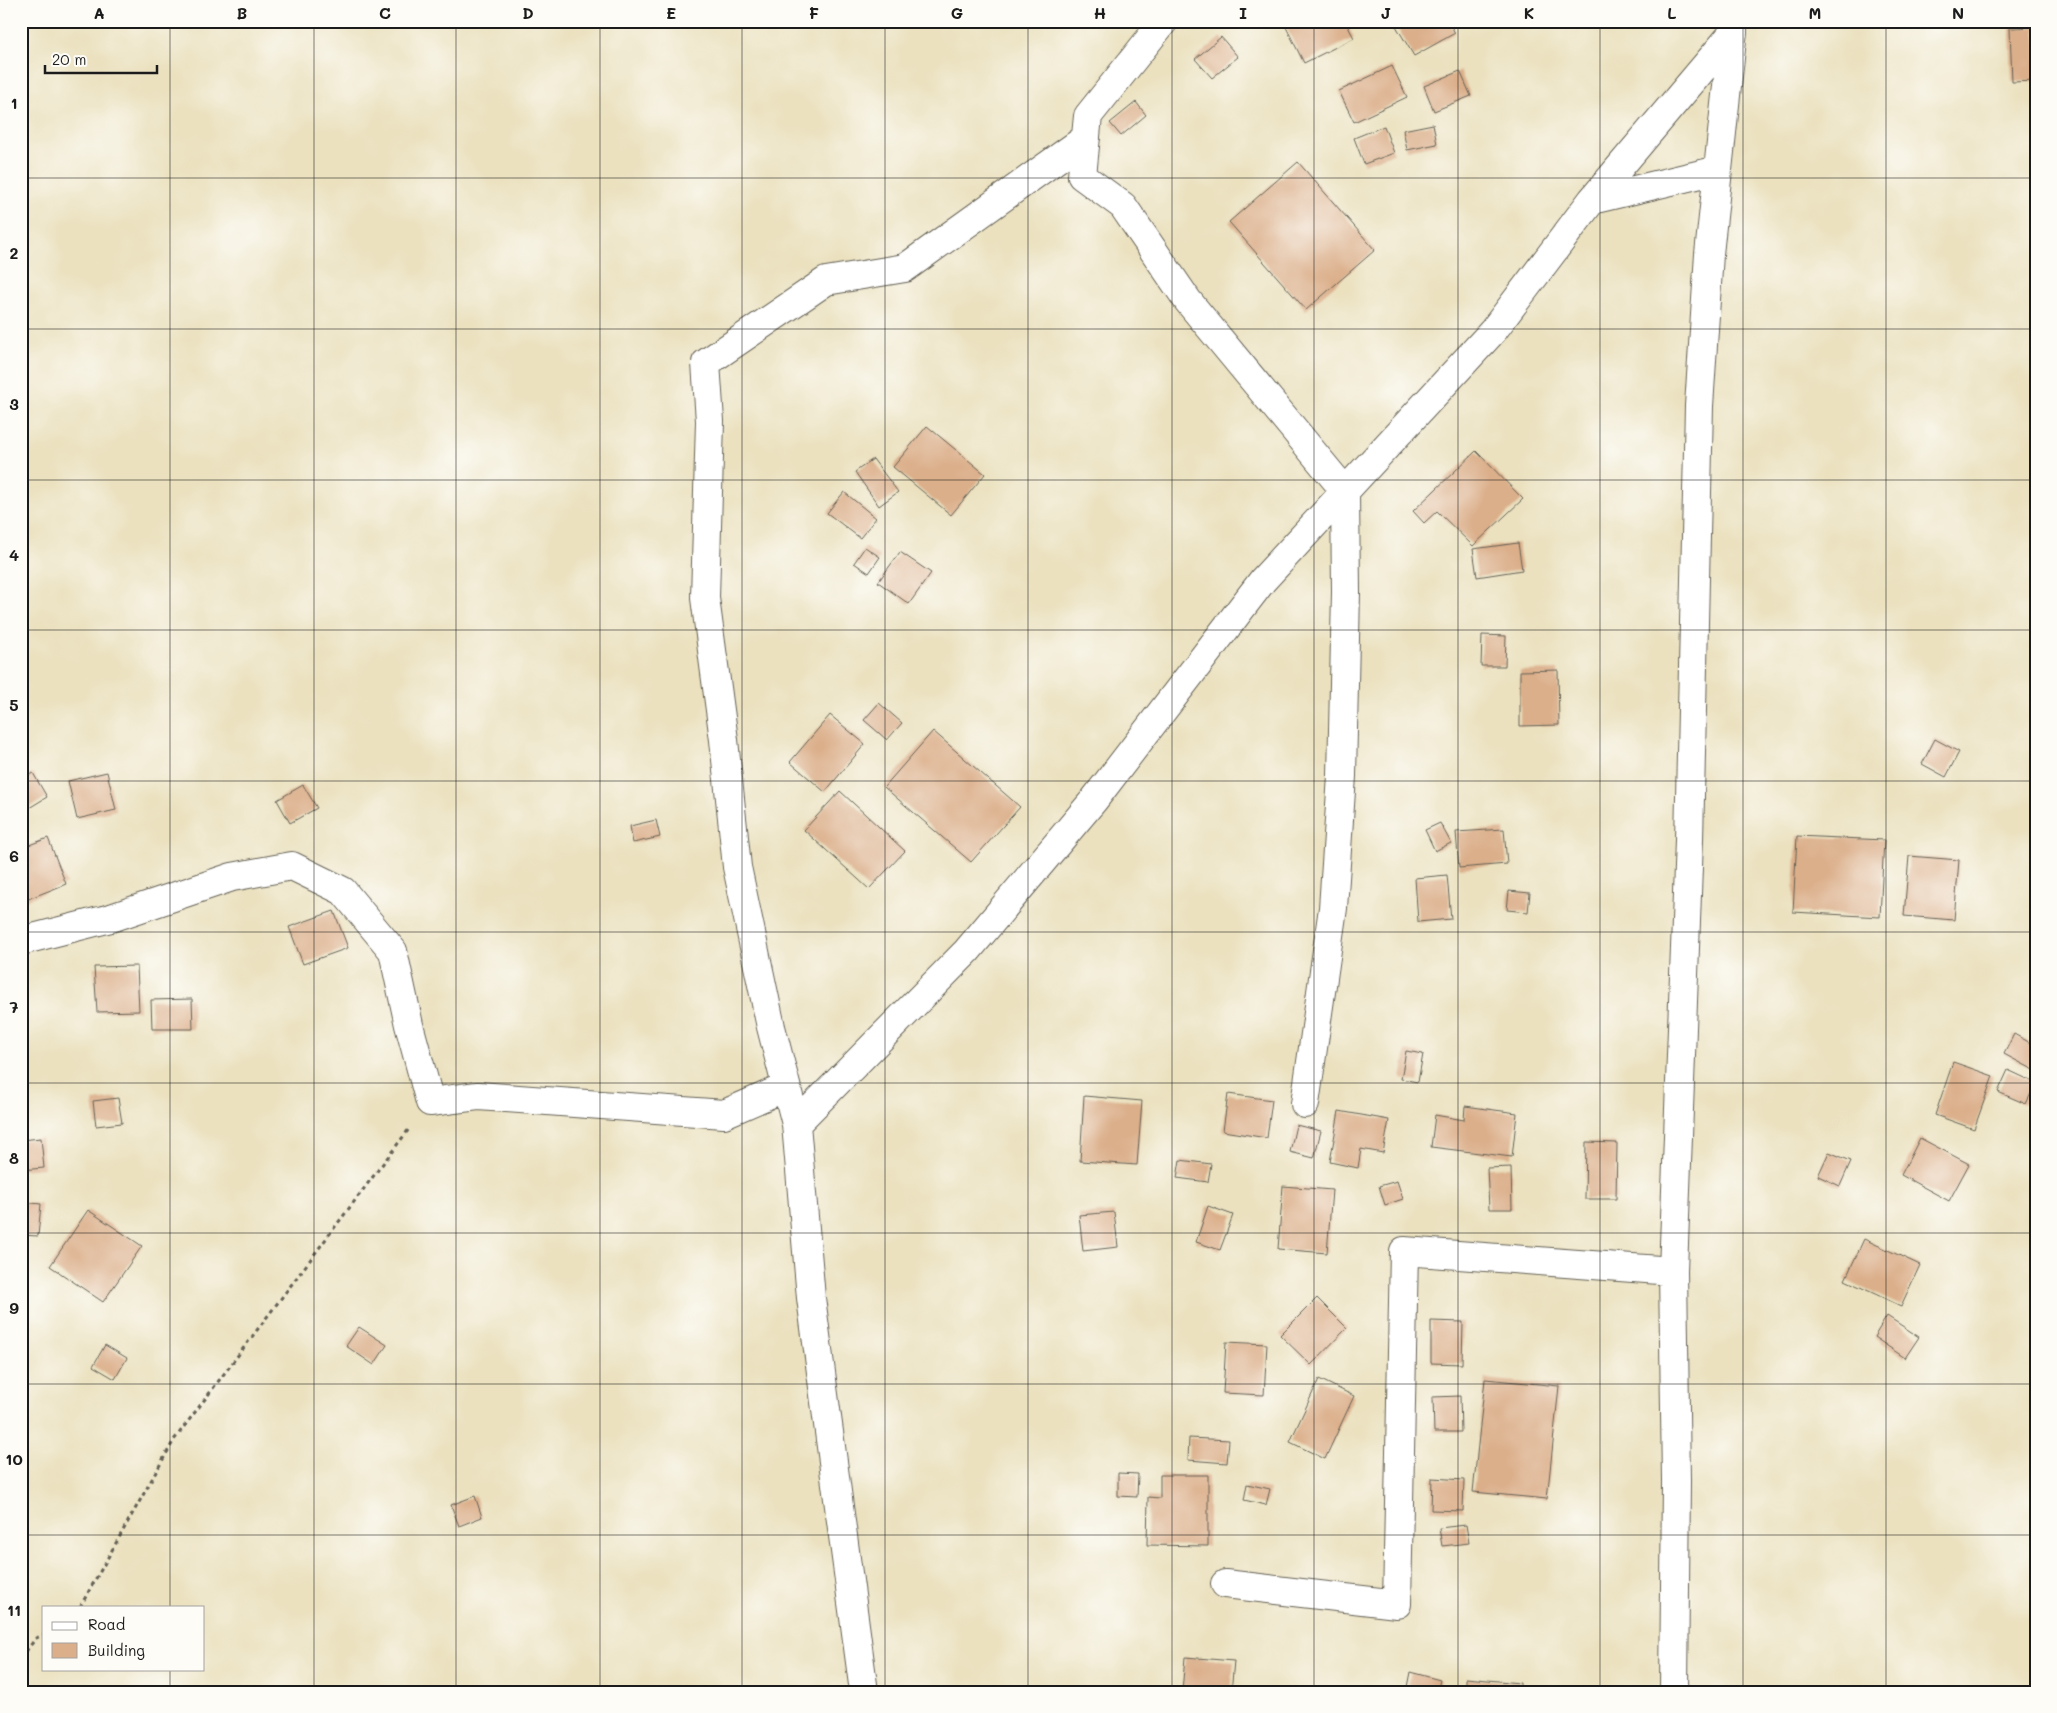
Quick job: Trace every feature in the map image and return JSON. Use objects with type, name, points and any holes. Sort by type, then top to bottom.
[{"type":"street","points":[[1164,21],[1088,116],[1082,176],[1123,206],[1188,301],[1345,491],[1346,592],[1342,776],[1333,908],[1304,1104]]},
{"type":"street","points":[[1674,1692],[1676,1481],[1673,1271],[1689,840],[1699,406],[1709,254],[1733,27]]},
{"type":"street","points":[[796,1124],[967,951],[1094,800],[1263,580],[1493,331],[1592,200],[1733,27]]},
{"type":"street","points":[[864,1692],[811,1298],[796,1124],[737,867],[724,740],[705,598],[710,421],[706,363],[826,282],[905,268],[1086,138]]},
{"type":"street","points":[[1592,200],[1718,170]]},
{"type":"street","points":[[21,941],[111,918],[232,877],[292,866],[343,891],[394,951],[409,1025],[430,1102],[478,1096],[724,1114],[786,1087]]},
{"type":"street","points":[[1225,1584],[1397,1604],[1404,1251],[1673,1271]]},
{"type":"path","points":[[81,1606],[174,1440],[430,1102]]},
{"type":"path","points":[[21,1658],[36,1638],[42,1636]]},
{"type":"building","points":[[1283,21],[1345,21],[1354,38],[1304,63]]},
{"type":"building","points":[[1393,21],[1448,21],[1455,33],[1414,56]]},
{"type":"building","points":[[2036,27],[2036,81],[2012,82],[2010,28]]},
{"type":"building","points":[[1221,37],[1238,57],[1212,78],[1195,59]]},
{"type":"building","points":[[1392,66],[1407,97],[1354,122],[1339,91]]},
{"type":"building","points":[[1460,71],[1471,96],[1434,111],[1424,86]]},
{"type":"building","points":[[1136,102],[1146,115],[1121,136],[1110,123]]},
{"type":"building","points":[[1433,124],[1437,144],[1407,150],[1403,130]]},
{"type":"building","points":[[1384,126],[1394,153],[1364,164],[1354,138]]},
{"type":"building","points":[[1298,162],[1375,250],[1306,310],[1229,222]]},
{"type":"building","points":[[927,426],[985,474],[951,515],[893,467]]},
{"type":"building","points":[[1476,451],[1523,499],[1473,546],[1437,511],[1424,523],[1413,511]]},
{"type":"building","points":[[873,459],[898,492],[879,506],[855,472]]},
{"type":"building","points":[[844,492],[876,518],[860,538],[827,513]]},
{"type":"building","points":[[1518,543],[1522,570],[1477,577],[1473,549]]},
{"type":"building","points":[[865,547],[880,557],[869,573],[854,563]]},
{"type":"building","points":[[900,552],[931,573],[909,604],[878,582]]},
{"type":"building","points":[[1482,635],[1506,636],[1505,666],[1481,666]]},
{"type":"building","points":[[1558,670],[1559,725],[1520,726],[1520,671]]},
{"type":"building","points":[[879,703],[902,723],[887,740],[864,720]]},
{"type":"building","points":[[830,715],[865,744],[825,792],[790,762]]},
{"type":"building","points":[[933,731],[1020,807],[971,862],[884,787]]},
{"type":"building","points":[[1935,739],[1959,752],[1946,777],[1922,764]]},
{"type":"building","points":[[107,772],[116,810],[77,819],[68,781]]},
{"type":"building","points":[[33,773],[47,797],[21,813],[21,779]]},
{"type":"building","points":[[303,785],[317,808],[290,823],[277,800]]},
{"type":"building","points":[[840,791],[905,851],[869,889],[804,830]]},
{"type":"building","points":[[656,820],[660,837],[633,843],[630,826]]},
{"type":"building","points":[[1440,823],[1451,843],[1435,851],[1425,830]]},
{"type":"building","points":[[1504,829],[1507,864],[1459,868],[1456,832]]},
{"type":"building","points":[[1797,836],[1884,840],[1880,917],[1793,912]]},
{"type":"building","points":[[48,838],[66,884],[23,901],[21,896],[21,848]]},
{"type":"building","points":[[1909,856],[1959,860],[1954,920],[1904,916]]},
{"type":"building","points":[[1447,875],[1451,919],[1418,922],[1415,878]]},
{"type":"building","points":[[1509,891],[1530,893],[1528,912],[1507,910]]},
{"type":"building","points":[[334,911],[348,948],[303,964],[289,927]]},
{"type":"building","points":[[137,966],[139,1011],[97,1012],[94,967]]},
{"type":"building","points":[[192,999],[193,1029],[152,1029],[151,1000]]},
{"type":"building","points":[[2014,1034],[2036,1046],[2036,1071],[2004,1054]]},
{"type":"building","points":[[1406,1051],[1423,1054],[1418,1082],[1401,1079]]},
{"type":"building","points":[[1953,1062],[1993,1076],[1974,1129],[1935,1115]]},
{"type":"building","points":[[2008,1070],[2036,1083],[2026,1104],[1998,1092]]},
{"type":"building","points":[[1228,1094],[1272,1100],[1267,1138],[1223,1131]]},
{"type":"building","points":[[1084,1096],[1142,1101],[1137,1165],[1080,1161]]},
{"type":"building","points":[[118,1098],[122,1123],[96,1126],[93,1101]]},
{"type":"building","points":[[1465,1106],[1517,1113],[1512,1157],[1431,1147],[1435,1115],[1464,1120]]},
{"type":"building","points":[[1339,1111],[1389,1120],[1383,1153],[1361,1149],[1358,1168],[1330,1162]]},
{"type":"building","points":[[1296,1125],[1321,1131],[1314,1158],[1290,1152]]},
{"type":"building","points":[[41,1138],[44,1168],[21,1170],[21,1140]]},
{"type":"building","points":[[1920,1138],[1969,1164],[1949,1201],[1901,1175]]},
{"type":"building","points":[[1586,1142],[1617,1143],[1616,1199],[1585,1199]]},
{"type":"building","points":[[1829,1152],[1851,1161],[1840,1186],[1818,1176]]},
{"type":"building","points":[[1180,1160],[1211,1164],[1208,1182],[1177,1178]]},
{"type":"building","points":[[1511,1167],[1512,1209],[1489,1209],[1487,1168]]},
{"type":"building","points":[[1397,1181],[1403,1199],[1385,1205],[1379,1186]]},
{"type":"building","points":[[1283,1186],[1332,1190],[1327,1253],[1278,1249]]},
{"type":"building","points":[[21,1202],[41,1204],[38,1236],[21,1235]]},
{"type":"building","points":[[1208,1206],[1233,1215],[1220,1250],[1196,1242]]},
{"type":"building","points":[[88,1210],[142,1246],[103,1302],[50,1266]]},
{"type":"building","points":[[1114,1212],[1118,1247],[1083,1251],[1079,1215]]},
{"type":"building","points":[[1864,1239],[1920,1265],[1901,1306],[1845,1280]]},
{"type":"building","points":[[1317,1298],[1347,1328],[1311,1365],[1280,1335]]},
{"type":"building","points":[[1887,1316],[1919,1337],[1905,1358],[1874,1337]]},
{"type":"building","points":[[1431,1321],[1463,1322],[1462,1364],[1431,1363]]},
{"type":"building","points":[[359,1327],[387,1345],[374,1365],[346,1346]]},
{"type":"building","points":[[1226,1342],[1267,1344],[1264,1395],[1223,1393]]},
{"type":"building","points":[[105,1345],[127,1358],[115,1379],[93,1366]]},
{"type":"building","points":[[1319,1379],[1354,1396],[1325,1459],[1290,1442]]},
{"type":"building","points":[[1485,1379],[1559,1386],[1547,1499],[1473,1492]]},
{"type":"building","points":[[1460,1396],[1461,1432],[1434,1432],[1433,1397]]},
{"type":"building","points":[[1189,1438],[1229,1440],[1227,1463],[1188,1460]]},
{"type":"building","points":[[1118,1473],[1138,1474],[1137,1497],[1118,1496]]},
{"type":"building","points":[[1160,1475],[1208,1475],[1208,1546],[1147,1545],[1148,1497],[1160,1498]]},
{"type":"building","points":[[1432,1478],[1464,1480],[1463,1511],[1431,1510]]},
{"type":"building","points":[[1247,1484],[1270,1489],[1266,1505],[1244,1500]]},
{"type":"building","points":[[475,1496],[482,1517],[459,1526],[451,1505]]},
{"type":"building","points":[[1466,1525],[1469,1543],[1442,1546],[1439,1528]]},
{"type":"building","points":[[1185,1657],[1234,1661],[1231,1692],[1182,1692]]},
{"type":"building","points":[[1410,1672],[1440,1680],[1437,1692],[1406,1692]]},
{"type":"building","points":[[1466,1678],[1520,1683],[1520,1692],[1466,1692]]}]
